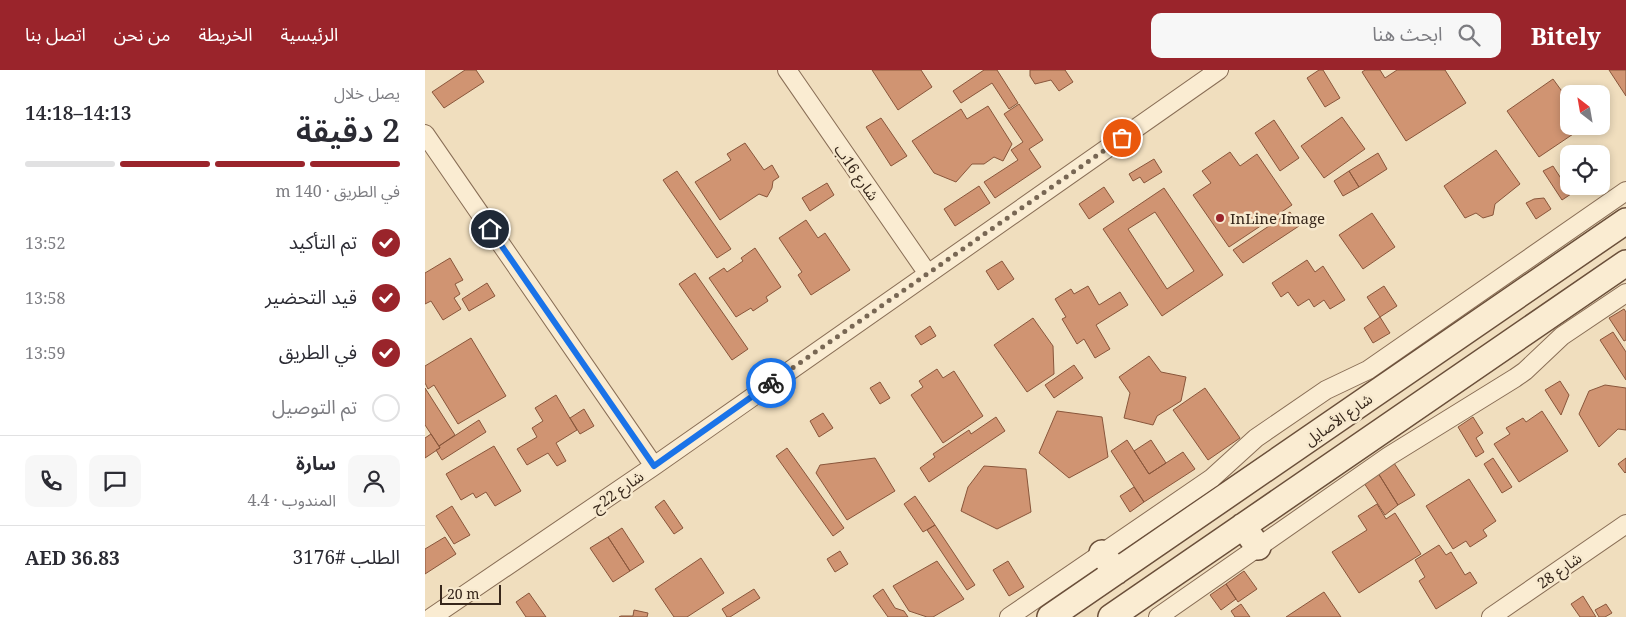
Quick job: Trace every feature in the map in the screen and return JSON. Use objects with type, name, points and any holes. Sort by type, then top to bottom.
[{"type":"street","name":"شارع 16ب","points":[[787,70],[928,274]]},
{"type":"street","name":"شارع 22ج","points":[[432,617],[654,466],[1219,70]]},
{"type":"street","points":[[425,134],[654,466]]},
{"type":"street","points":[[1009,617],[1109,563],[1212,478],[1256,438],[1326,390],[1373,366],[1626,191]]},
{"type":"street","name":"شارع الأصايل","points":[[1050,617],[1109,563],[1626,221]]},
{"type":"street","points":[[1111,617],[1626,263]]},
{"type":"street","points":[[1159,617],[1389,456],[1515,378],[1562,336],[1626,293]]},
{"type":"street","name":"شارع 28","points":[[1491,617],[1626,524]]},
{"type":"street","points":[[1243,526],[1258,547]]},
{"type":"building","points":[[465,70],[476,70],[484,82],[444,108],[432,92]]},
{"type":"building","points":[[872,70],[921,70],[932,87],[898,110]]},
{"type":"building","points":[[984,70],[997,70],[1018,103],[1009,109],[992,83],[961,103],[953,91]]},
{"type":"building","points":[[1030,70],[1065,70],[1073,82],[1059,91],[1051,80],[1035,84],[1030,76]]},
{"type":"building","points":[[1319,70],[1323,70],[1340,98],[1325,107],[1307,78]]},
{"type":"building","points":[[1365,70],[1380,70],[1385,78],[1397,70],[1445,70],[1466,103],[1406,141],[1362,72]]},
{"type":"building","points":[[1609,70],[1626,70],[1626,96]]},
{"type":"building","points":[[1553,79],[1560,89],[1560,135],[1572,135],[1539,157],[1507,111]]},
{"type":"building","points":[[1019,104],[1043,140],[1029,149],[1041,167],[995,198],[984,182],[1018,160],[1011,150],[1023,142],[1004,114]]},
{"type":"building","points":[[988,106],[1012,144],[1003,161],[994,157],[984,164],[972,164],[956,182],[934,173],[912,141],[961,109],[967,119]]},
{"type":"building","points":[[1342,117],[1365,149],[1324,178],[1301,146]]},
{"type":"building","points":[[881,118],[907,156],[891,166],[866,127]]},
{"type":"building","points":[[1274,120],[1299,158],[1280,171],[1255,133]]},
{"type":"building","points":[[745,143],[764,170],[772,165],[779,177],[773,181],[772,188],[767,197],[759,194],[720,220],[695,182],[731,160],[727,154]]},
{"type":"building","points":[[1496,150],[1520,184],[1495,204],[1493,215],[1483,218],[1476,213],[1465,218],[1444,186]]},
{"type":"building","points":[[1230,152],[1240,166],[1257,154],[1292,205],[1229,247],[1193,195],[1211,183],[1202,171]]},
{"type":"building","points":[[1378,153],[1387,169],[1359,187],[1349,171]]},
{"type":"building","points":[[1154,159],[1162,172],[1144,183],[1140,177],[1133,181],[1129,174]]},
{"type":"building","points":[[1553,166],[1560,177],[1560,195],[1570,195],[1562,200],[1543,171]]},
{"type":"building","points":[[677,171],[731,249],[717,258],[663,180]]},
{"type":"building","points":[[1349,171],[1359,187],[1343,196],[1334,181]]},
{"type":"building","points":[[827,183],[834,195],[810,211],[802,198]]},
{"type":"building","points":[[979,186],[990,203],[955,226],[944,209]]},
{"type":"building","points":[[1104,187],[1114,202],[1089,219],[1079,204]]},
{"type":"building","points":[[1164,188],[1223,275],[1162,316],[1103,229]],"holes":[[[1155,212],[1194,271],[1167,289],[1128,229]]]},
{"type":"building","points":[[1544,198],[1551,209],[1536,219],[1526,203],[1534,199]]},
{"type":"building","points":[[1290,212],[1299,226],[1243,263],[1233,250]]},
{"type":"building","points":[[1372,213],[1395,247],[1363,269],[1339,235]]},
{"type":"building","points":[[806,220],[818,238],[825,233],[850,270],[811,295],[798,275],[802,272],[779,238]]},
{"type":"building","points":[[755,248],[781,287],[766,297],[768,301],[753,311],[751,308],[736,317],[709,278],[724,268],[727,272],[743,261],[741,258]]},
{"type":"building","points":[[450,258],[463,280],[455,284],[460,294],[454,298],[461,309],[443,320],[431,301],[425,304],[425,273]]},
{"type":"building","points":[[1307,260],[1315,272],[1323,266],[1345,300],[1330,309],[1324,300],[1314,307],[1309,299],[1298,306],[1288,292],[1281,297],[1272,283]]},
{"type":"building","points":[[1002,261],[1014,279],[998,290],[986,271]]},
{"type":"building","points":[[695,273],[748,349],[732,360],[679,284]]},
{"type":"building","points":[[487,283],[495,296],[469,311],[462,299]]},
{"type":"building","points":[[1088,286],[1099,305],[1120,292],[1128,305],[1096,325],[1110,349],[1095,358],[1084,339],[1077,344],[1062,319],[1066,317],[1055,299],[1071,289],[1074,294]]},
{"type":"building","points":[[1384,286],[1397,306],[1380,317],[1367,297]]},
{"type":"building","points":[[1624,309],[1626,312],[1626,340],[1624,341],[1609,318]]},
{"type":"building","points":[[1380,317],[1390,333],[1373,343],[1364,328]]},
{"type":"building","points":[[1033,318],[1053,346],[1054,374],[1027,392],[994,345]]},
{"type":"building","points":[[930,326],[936,336],[921,345],[915,336]]},
{"type":"building","points":[[1613,332],[1626,352],[1626,380],[1600,340]]},
{"type":"building","points":[[471,338],[506,396],[458,424],[434,385],[428,389],[425,383],[425,366]]},
{"type":"building","points":[[1149,356],[1161,372],[1186,377],[1181,401],[1157,416],[1153,425],[1124,418],[1130,393],[1119,377]]},
{"type":"building","points":[[1074,365],[1083,378],[1054,398],[1045,385]]},
{"type":"building","points":[[937,369],[943,378],[954,371],[983,416],[943,443],[911,395],[923,387],[919,381]]},
{"type":"building","points":[[1560,381],[1569,395],[1561,415],[1545,390]]},
{"type":"building","points":[[880,382],[890,398],[880,404],[870,388]]},
{"type":"building","points":[[1605,385],[1626,388],[1626,430],[1618,429],[1599,447],[1579,414],[1589,391]]},
{"type":"building","points":[[425,388],[455,435],[439,446],[425,425]]},
{"type":"building","points":[[1205,388],[1240,438],[1208,460],[1173,410]]},
{"type":"building","points":[[556,395],[577,430],[556,443],[566,461],[557,466],[548,453],[527,465],[517,449],[537,437],[532,428],[543,421],[535,408]]},
{"type":"building","points":[[584,409],[594,426],[580,434],[570,418]]},
{"type":"building","points":[[1057,411],[1102,417],[1108,457],[1069,478],[1039,453]]},
{"type":"building","points":[[1542,411],[1568,451],[1519,482],[1494,444],[1510,434],[1506,428],[1523,418],[1526,422]]},
{"type":"building","points":[[823,413],[833,428],[819,437],[810,421]]},
{"type":"building","points":[[996,417],[1005,431],[929,482],[920,468],[935,457],[933,454],[969,430],[971,434]]},
{"type":"building","points":[[1473,417],[1483,433],[1476,438],[1484,452],[1476,457],[1458,427]]},
{"type":"building","points":[[479,420],[486,432],[442,460],[436,450],[440,448],[439,446]]},
{"type":"building","points":[[431,434],[440,448],[425,458],[425,438]]},
{"type":"building","points":[[1127,440],[1149,474],[1183,452],[1195,469],[1144,502],[1111,451]]},
{"type":"building","points":[[1151,440],[1166,463],[1149,474],[1134,451]]},
{"type":"building","points":[[494,446],[521,491],[495,506],[486,492],[476,498],[473,493],[461,500],[446,474]]},
{"type":"building","points":[[787,448],[844,528],[833,536],[776,456]]},
{"type":"building","points":[[875,458],[895,491],[847,520],[816,473],[820,465]]},
{"type":"building","points":[[1493,458],[1512,487],[1502,493],[1484,464]]},
{"type":"building","points":[[1626,458],[1626,472],[1625,473],[1618,464]]},
{"type":"building","points":[[1394,463],[1415,495],[1398,505],[1378,473]]},
{"type":"building","points":[[984,466],[1026,469],[1031,512],[997,529],[961,511],[968,487]]},
{"type":"building","points":[[1378,473],[1398,505],[1385,515],[1364,483]]},
{"type":"building","points":[[1469,479],[1496,521],[1483,530],[1487,536],[1470,547],[1466,541],[1453,549],[1426,506]]},
{"type":"building","points":[[1134,487],[1144,502],[1130,512],[1120,496]]},
{"type":"building","points":[[915,496],[935,525],[923,532],[904,504]]},
{"type":"building","points":[[664,500],[683,528],[674,534],[655,507]]},
{"type":"building","points":[[1377,504],[1386,519],[1395,513],[1421,554],[1359,593],[1332,552],[1367,530],[1358,516]]},
{"type":"building","points":[[452,506],[470,535],[454,544],[436,516]]},
{"type":"building","points":[[935,525],[975,585],[967,590],[927,530]]},
{"type":"building","points":[[622,528],[644,562],[630,571],[608,537]]},
{"type":"building","points":[[445,537],[456,554],[425,574],[425,549]]},
{"type":"building","points":[[608,537],[630,571],[613,582],[590,548]]},
{"type":"building","points":[[1439,545],[1446,555],[1451,552],[1465,575],[1470,572],[1477,583],[1436,609],[1419,581],[1425,577],[1415,560]]},
{"type":"building","points":[[840,551],[848,564],[835,572],[827,559]]},
{"type":"building","points":[[701,558],[724,593],[687,617],[674,617],[655,589]]},
{"type":"building","points":[[937,561],[964,599],[933,617],[909,611],[893,586]]},
{"type":"building","points":[[1008,561],[1024,587],[1009,596],[993,570]]},
{"type":"building","points":[[1244,571],[1257,589],[1238,602],[1226,584]]},
{"type":"building","points":[[1226,584],[1236,599],[1221,610],[1210,595]]},
{"type":"building","points":[[754,589],[760,598],[727,617],[722,609]]},
{"type":"building","points":[[883,589],[895,608],[904,611],[908,617],[888,617],[873,596]]},
{"type":"building","points":[[1324,592],[1341,617],[1286,617]]},
{"type":"building","points":[[529,593],[546,617],[526,617],[516,602]]},
{"type":"building","points":[[1583,596],[1596,617],[1580,617],[1571,604]]},
{"type":"building","points":[[1241,604],[1250,617],[1235,617],[1231,611]]},
{"type":"building","points":[[1606,604],[1612,613],[1605,617],[1599,617],[1595,610]]},
{"type":"building","points":[[634,610],[648,613],[647,617],[619,617],[633,616]]},
{"type":"way so far","points":[[771,383],[1122,138]]},
{"type":"place","name":"InLine Image","points":[[1220,218]]},
{"type":"route","points":[[490,229],[654,466],[771,383]]}]
